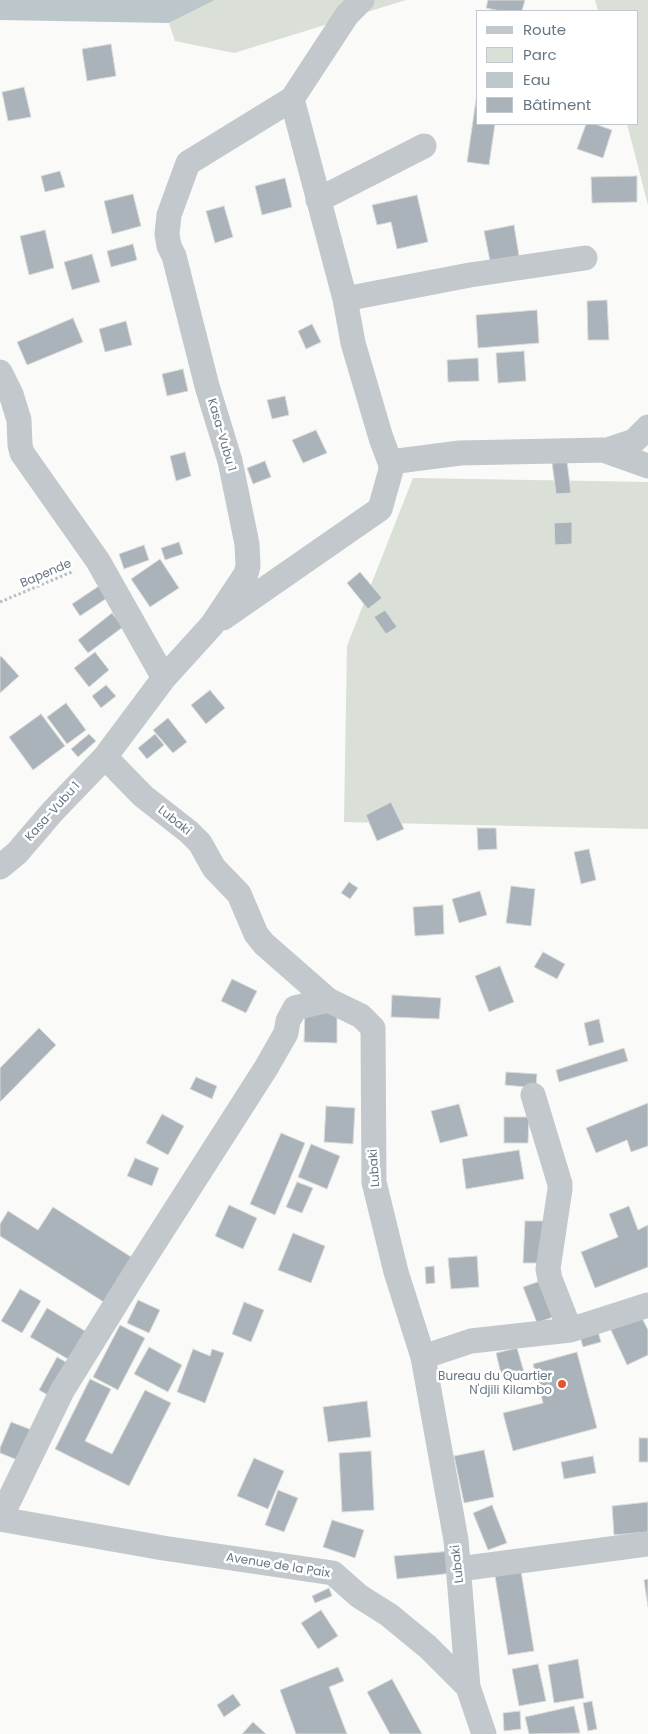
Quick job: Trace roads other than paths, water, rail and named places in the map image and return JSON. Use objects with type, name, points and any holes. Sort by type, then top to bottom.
[{"type":"street","name":"Kasa-Vubu 1","points":[[0,867],[17,852],[105,757],[164,678],[212,625],[246,574],[248,554],[230,461],[207,386],[174,256],[169,246],[167,234],[168,215],[188,163],[292,99],[347,16],[362,0]]},
{"type":"street","points":[[212,625],[380,509],[391,470],[353,343],[345,298],[292,99]]},
{"type":"street","points":[[318,200],[424,146]]},
{"type":"street","points":[[345,298],[470,275],[585,258]]},
{"type":"street","points":[[0,372],[11,394],[19,420],[22,453],[98,561],[164,678]]},
{"type":"street","points":[[390,462],[460,453],[607,450],[634,440],[648,427]]},
{"type":"street","points":[[607,450],[648,466]]},
{"type":"street","name":"Lubaki","points":[[105,757],[143,796],[200,843],[214,868],[239,894],[253,928],[260,939],[328,1000],[361,1016],[373,1028],[374,1182],[396,1272],[423,1357],[456,1540],[468,1687]]},
{"type":"street","points":[[0,1519],[62,1392],[266,1068],[286,1033],[288,1021],[294,1008],[328,1000]]},
{"type":"street","points":[[533,1095],[560,1189],[548,1258],[548,1269],[550,1279],[570,1330]]},
{"type":"street","points":[[423,1357],[471,1341],[570,1330],[648,1305]]},
{"type":"street","name":"Avenue de la Paix","points":[[0,1519],[172,1550],[333,1573],[359,1596],[389,1615],[428,1647],[468,1687],[484,1734]]},
{"type":"street","points":[[459,1569],[648,1544]]},
{"type":"water","points":[[0,0],[215,0],[169,23],[0,20]]},
{"type":"place","name":"Bureau du Quartier N'djili Kilambo","points":[[562,1384]]}]
